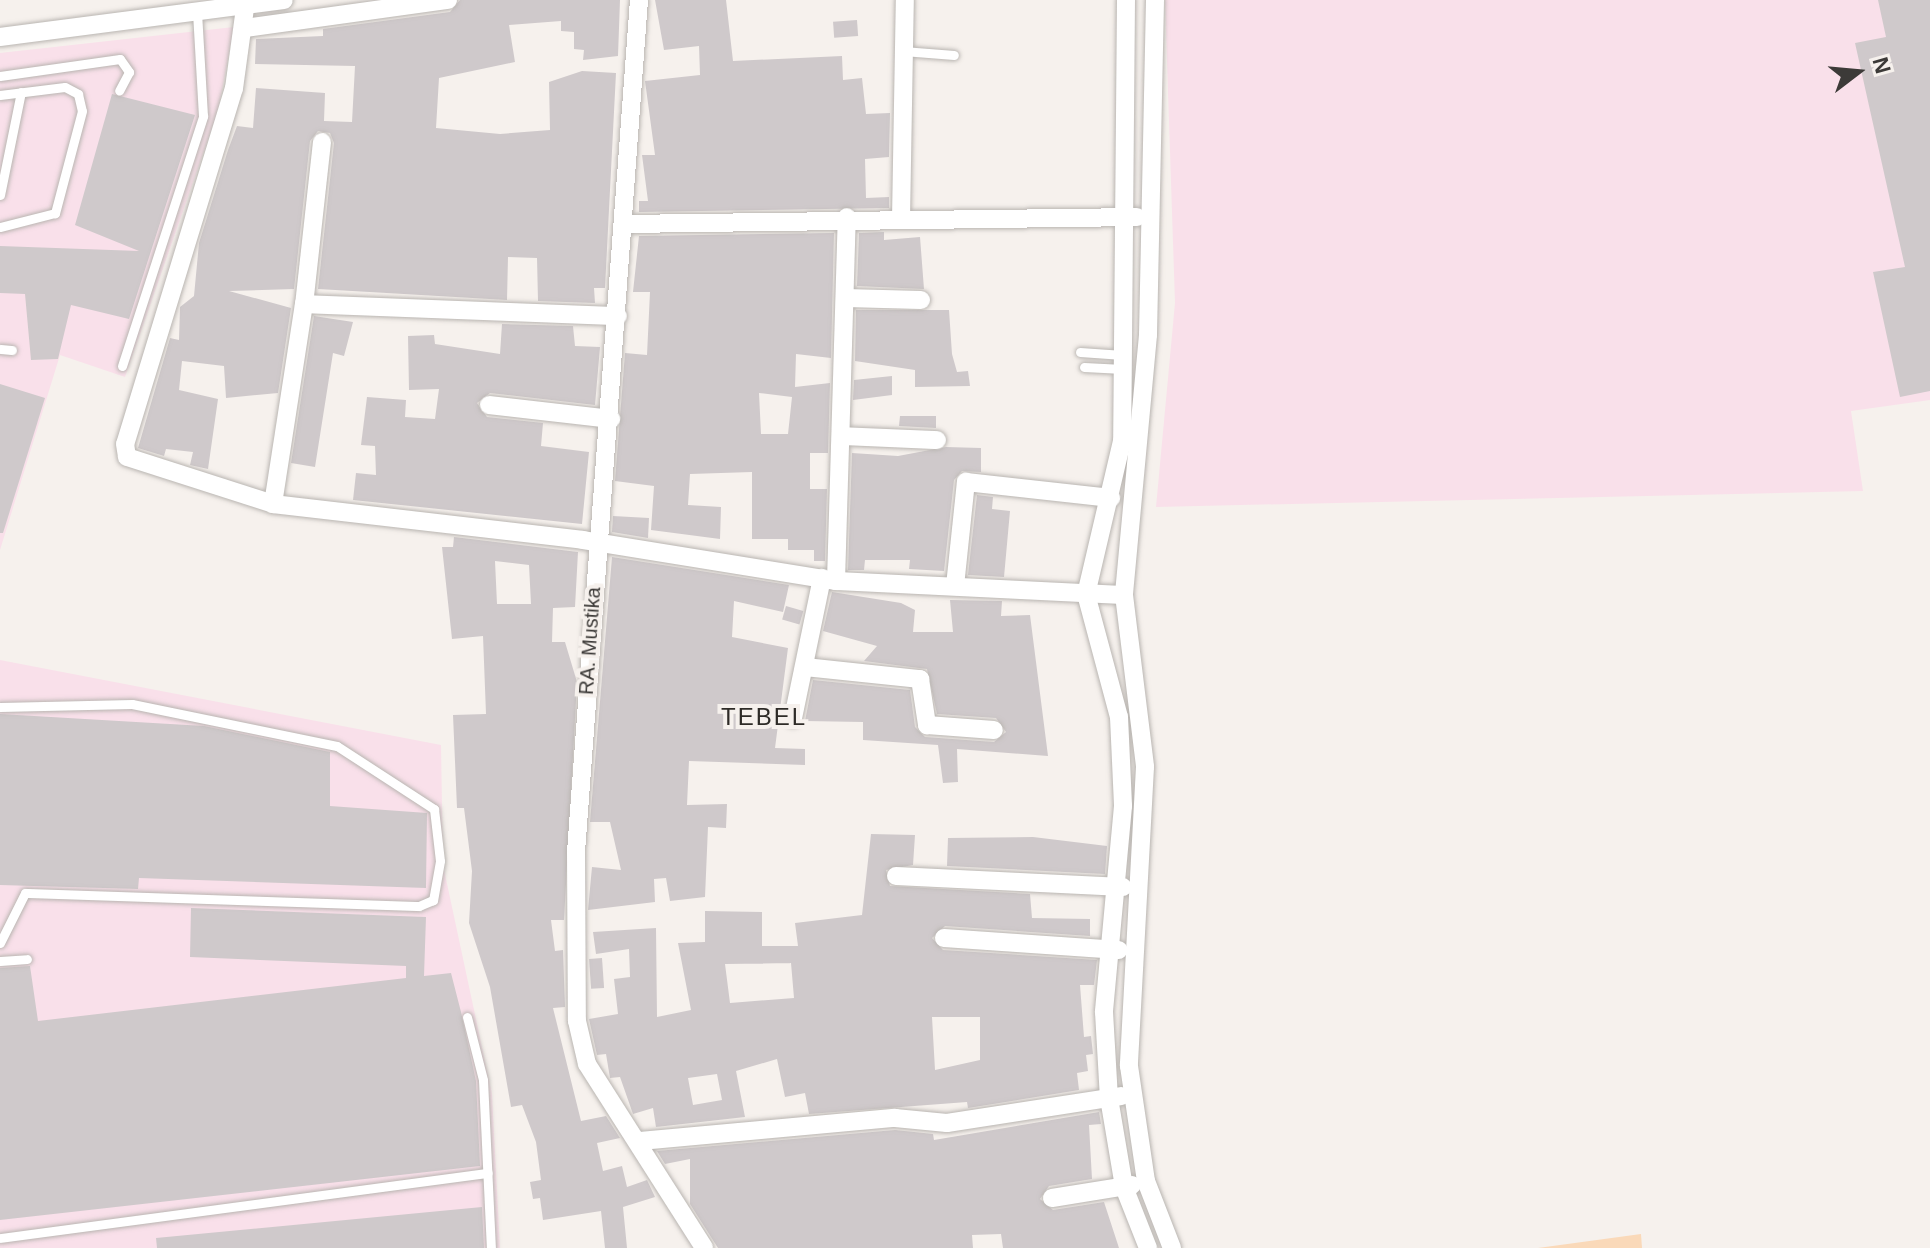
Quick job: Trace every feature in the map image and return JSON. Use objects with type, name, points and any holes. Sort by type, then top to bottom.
[{"type":"street","points":[[0,37],[245,8],[284,0]]},
{"type":"street","points":[[245,28],[448,0]]},
{"type":"street","name":"RA. Mustika","points":[[639,0],[611,419],[597,542],[576,852],[577,1021],[587,1064],[640,1141],[704,1248]]},
{"type":"street","points":[[901,219],[905,0]]},
{"type":"street","points":[[1126,0],[1140,217],[1141,465],[1104,594],[1145,767],[1121,950],[1121,1097],[1148,1248]]},
{"type":"street","points":[[1121,1097],[1121,950],[1129,888],[1119,717],[1104,594],[1140,217],[1155,0]]},
{"type":"street","points":[[245,8],[245,28],[234,88],[125,448],[127,457],[273,504],[597,542],[829,579],[1104,594]]},
{"type":"street","points":[[273,504],[304,304],[322,142]]},
{"type":"street","points":[[793,718],[829,579],[841,436],[847,217]]},
{"type":"street","points":[[624,224],[847,217],[1140,217]]},
{"type":"street","points":[[845,298],[921,300]]},
{"type":"street","points":[[304,304],[618,316]]},
{"type":"street","points":[[489,405],[611,419]]},
{"type":"street","points":[[841,436],[937,440]]},
{"type":"street","points":[[955,586],[966,482],[1111,498]]},
{"type":"street","points":[[805,667],[920,679],[927,725],[994,730]]},
{"type":"street","points":[[896,876],[1129,888]]},
{"type":"street","points":[[944,938],[1121,950]]},
{"type":"street","points":[[640,1141],[895,1118],[947,1123],[1121,1097]]},
{"type":"street","points":[[1052,1198],[1135,1184]]},
{"type":"street","points":[[1135,1184],[1172,1248]]},
{"type":"lane","points":[[122,366],[203,116],[197,13]]},
{"type":"lane","points":[[903,51],[954,55]]},
{"type":"lane","points":[[0,76],[120,59],[129,72],[119,91]]},
{"type":"lane","points":[[0,95],[55,86],[78,94],[78,138],[55,213],[0,227]]},
{"type":"lane","points":[[0,195],[21,92]]},
{"type":"lane","points":[[0,349],[12,350]]},
{"type":"lane","points":[[1080,352],[1126,362]]},
{"type":"lane","points":[[1084,367],[1126,362]]},
{"type":"lane","points":[[0,707],[132,704],[337,746],[434,809],[440,861],[433,900],[419,906],[25,893],[0,943]]},
{"type":"lane","points":[[0,961],[27,959]]},
{"type":"lane","points":[[467,1017],[483,1080],[491,1248]]},
{"type":"lane","points":[[0,1238],[488,1173]]},
{"type":"shaded area","points":[[1165,0],[1930,0],[1930,400],[1851,411],[1863,491],[1156,507],[1175,303]]},
{"type":"shaded area","points":[[234,27],[218,111],[125,377],[60,355],[0,550],[0,53]]},
{"type":"shaded area","points":[[0,660],[441,745],[443,865],[492,1094],[500,1248],[0,1248]]},
{"type":"shaded area","points":[[1641,1234],[1642,1248],[1538,1248]]},
{"type":"building","points":[[460,0],[620,0],[618,56],[583,60],[584,50],[574,49],[574,32],[561,31],[561,21],[509,25],[515,62],[439,78],[436,128],[500,134],[550,130],[549,82],[582,71],[616,73],[605,288],[594,288],[595,303],[538,301],[537,258],[508,257],[507,300],[318,289],[334,143],[330,133],[318,131],[310,141],[294,289],[229,291],[291,308],[278,393],[226,398],[224,366],[182,361],[179,390],[218,399],[208,469],[190,465],[193,452],[166,449],[164,456],[138,448],[170,338],[179,340],[180,307],[194,296],[199,243],[228,150],[237,126],[253,128],[256,88],[325,93],[324,121],[352,122],[355,66],[255,64],[256,39],[323,36],[323,29],[450,12]]},
{"type":"building","points":[[655,0],[726,0],[733,61],[842,56],[843,80],[862,78],[866,114],[890,113],[889,157],[865,159],[866,198],[889,197],[889,208],[639,212],[639,201],[648,201],[642,155],[655,155],[645,81],[700,75],[699,46],[664,50]]},
{"type":"building","points":[[1878,0],[1930,0],[1930,391],[1900,397],[1873,272],[1905,267],[1855,43],[1886,37]]},
{"type":"building","points":[[857,20],[858,36],[834,38],[833,22]]},
{"type":"building","points":[[112,94],[195,115],[129,319],[71,305],[58,359],[31,360],[25,294],[0,293],[0,246],[139,251],[75,225]]},
{"type":"building","points":[[884,232],[884,240],[920,237],[924,289],[857,286],[859,233]]},
{"type":"building","points":[[834,233],[831,358],[796,354],[795,387],[830,383],[828,453],[810,453],[810,489],[827,489],[825,561],[814,561],[814,550],[788,550],[788,539],[752,539],[752,472],[690,474],[688,505],[721,507],[720,539],[651,530],[654,486],[615,481],[625,353],[647,355],[650,292],[633,292],[639,236]],"holes":[[[759,393],[792,397],[788,434],[761,434]]]},
{"type":"building","points":[[856,310],[949,310],[952,354],[957,372],[968,371],[970,386],[915,387],[915,370],[855,361]]},
{"type":"building","points":[[314,316],[353,322],[344,356],[333,353],[315,467],[291,463]]},
{"type":"building","points":[[502,324],[573,326],[575,346],[600,347],[595,405],[490,393],[477,403],[487,417],[543,423],[541,446],[589,452],[582,524],[353,500],[356,473],[376,475],[375,446],[361,445],[367,397],[406,400],[405,417],[435,419],[439,389],[409,390],[408,336],[434,335],[435,344],[500,354]]},
{"type":"building","points":[[892,376],[892,395],[853,400],[854,380]]},
{"type":"building","points":[[0,384],[45,398],[3,533],[0,533]]},
{"type":"building","points":[[900,416],[936,416],[936,428],[899,426]]},
{"type":"building","points":[[946,447],[981,448],[981,472],[962,471],[954,480],[944,571],[909,569],[910,560],[865,560],[864,570],[848,570],[852,453],[898,456]]},
{"type":"building","points":[[977,495],[993,497],[992,509],[1010,511],[1004,577],[968,575]]},
{"type":"building","points":[[613,516],[649,518],[648,538],[612,532]]},
{"type":"building","points":[[454,537],[578,552],[575,607],[553,608],[552,642],[565,642],[577,682],[564,920],[551,920],[555,951],[563,950],[565,1007],[553,1008],[581,1121],[606,1116],[620,1138],[597,1143],[603,1171],[622,1166],[627,1187],[647,1180],[655,1197],[623,1207],[627,1248],[605,1248],[601,1211],[543,1220],[540,1198],[533,1199],[530,1182],[541,1180],[536,1142],[522,1105],[511,1107],[490,987],[469,923],[472,871],[464,808],[457,808],[453,715],[486,714],[483,636],[452,639],[442,547],[453,547]],"holes":[[[495,561],[529,565],[531,604],[497,604]]]},
{"type":"building","points":[[612,557],[789,585],[783,612],[734,601],[732,637],[788,648],[775,748],[805,749],[805,765],[689,761],[687,805],[727,804],[726,828],[708,827],[705,897],[670,901],[666,878],[654,879],[655,902],[588,910],[592,867],[621,870],[610,822],[590,822]]},
{"type":"building","points":[[832,592],[901,603],[915,610],[913,632],[953,632],[950,600],[1002,601],[1001,616],[1030,615],[1048,756],[957,749],[958,782],[943,783],[938,745],[863,740],[863,722],[805,721],[813,680],[910,690],[915,727],[925,737],[994,742],[1006,732],[996,718],[937,714],[927,669],[864,661],[877,646],[823,631]]},
{"type":"building","points":[[786,606],[803,611],[799,624],[782,619]]},
{"type":"building","points":[[0,714],[204,726],[330,752],[330,806],[427,813],[426,888],[139,878],[138,889],[0,885]]},
{"type":"building","points":[[871,834],[915,835],[913,865],[886,870],[890,886],[1030,894],[1032,918],[1090,919],[1090,936],[945,926],[932,938],[943,950],[1097,960],[1094,985],[1080,985],[1084,1037],[1091,1036],[1093,1054],[1086,1055],[1088,1071],[1077,1073],[1079,1090],[968,1108],[967,1102],[809,1114],[805,1093],[785,1097],[777,1059],[736,1071],[745,1117],[656,1127],[653,1108],[633,1114],[620,1077],[610,1078],[606,1054],[597,1055],[589,1019],[618,1014],[614,979],[630,977],[629,949],[596,954],[593,932],[656,928],[657,1017],[691,1010],[678,943],[705,942],[705,911],[762,912],[762,946],[798,946],[795,923],[862,915]],"holes":[[[791,963],[794,998],[730,1003],[725,964]],[[932,1017],[980,1017],[980,1060],[935,1070]],[[717,1074],[722,1100],[693,1105],[688,1078]]]},
{"type":"building","points":[[1033,837],[1107,846],[1105,874],[947,866],[948,838]]},
{"type":"building","points":[[191,908],[426,917],[424,976],[451,973],[476,1081],[480,1166],[0,1220],[0,968],[30,966],[38,1021],[406,978],[406,966],[190,957]]},
{"type":"building","points":[[602,958],[604,988],[591,989],[589,959]]},
{"type":"building","points":[[1099,1112],[1101,1124],[1089,1125],[1092,1179],[1049,1186],[1040,1199],[1053,1210],[1104,1202],[1119,1248],[1003,1248],[1001,1234],[972,1235],[973,1248],[718,1248],[690,1204],[690,1159],[665,1164],[657,1151],[895,1130],[933,1134],[934,1140]]},
{"type":"building","points":[[482,1207],[484,1248],[157,1248],[156,1238]]},
{"type":"district","name":"TEBEL","points":[[764,717]]}]
